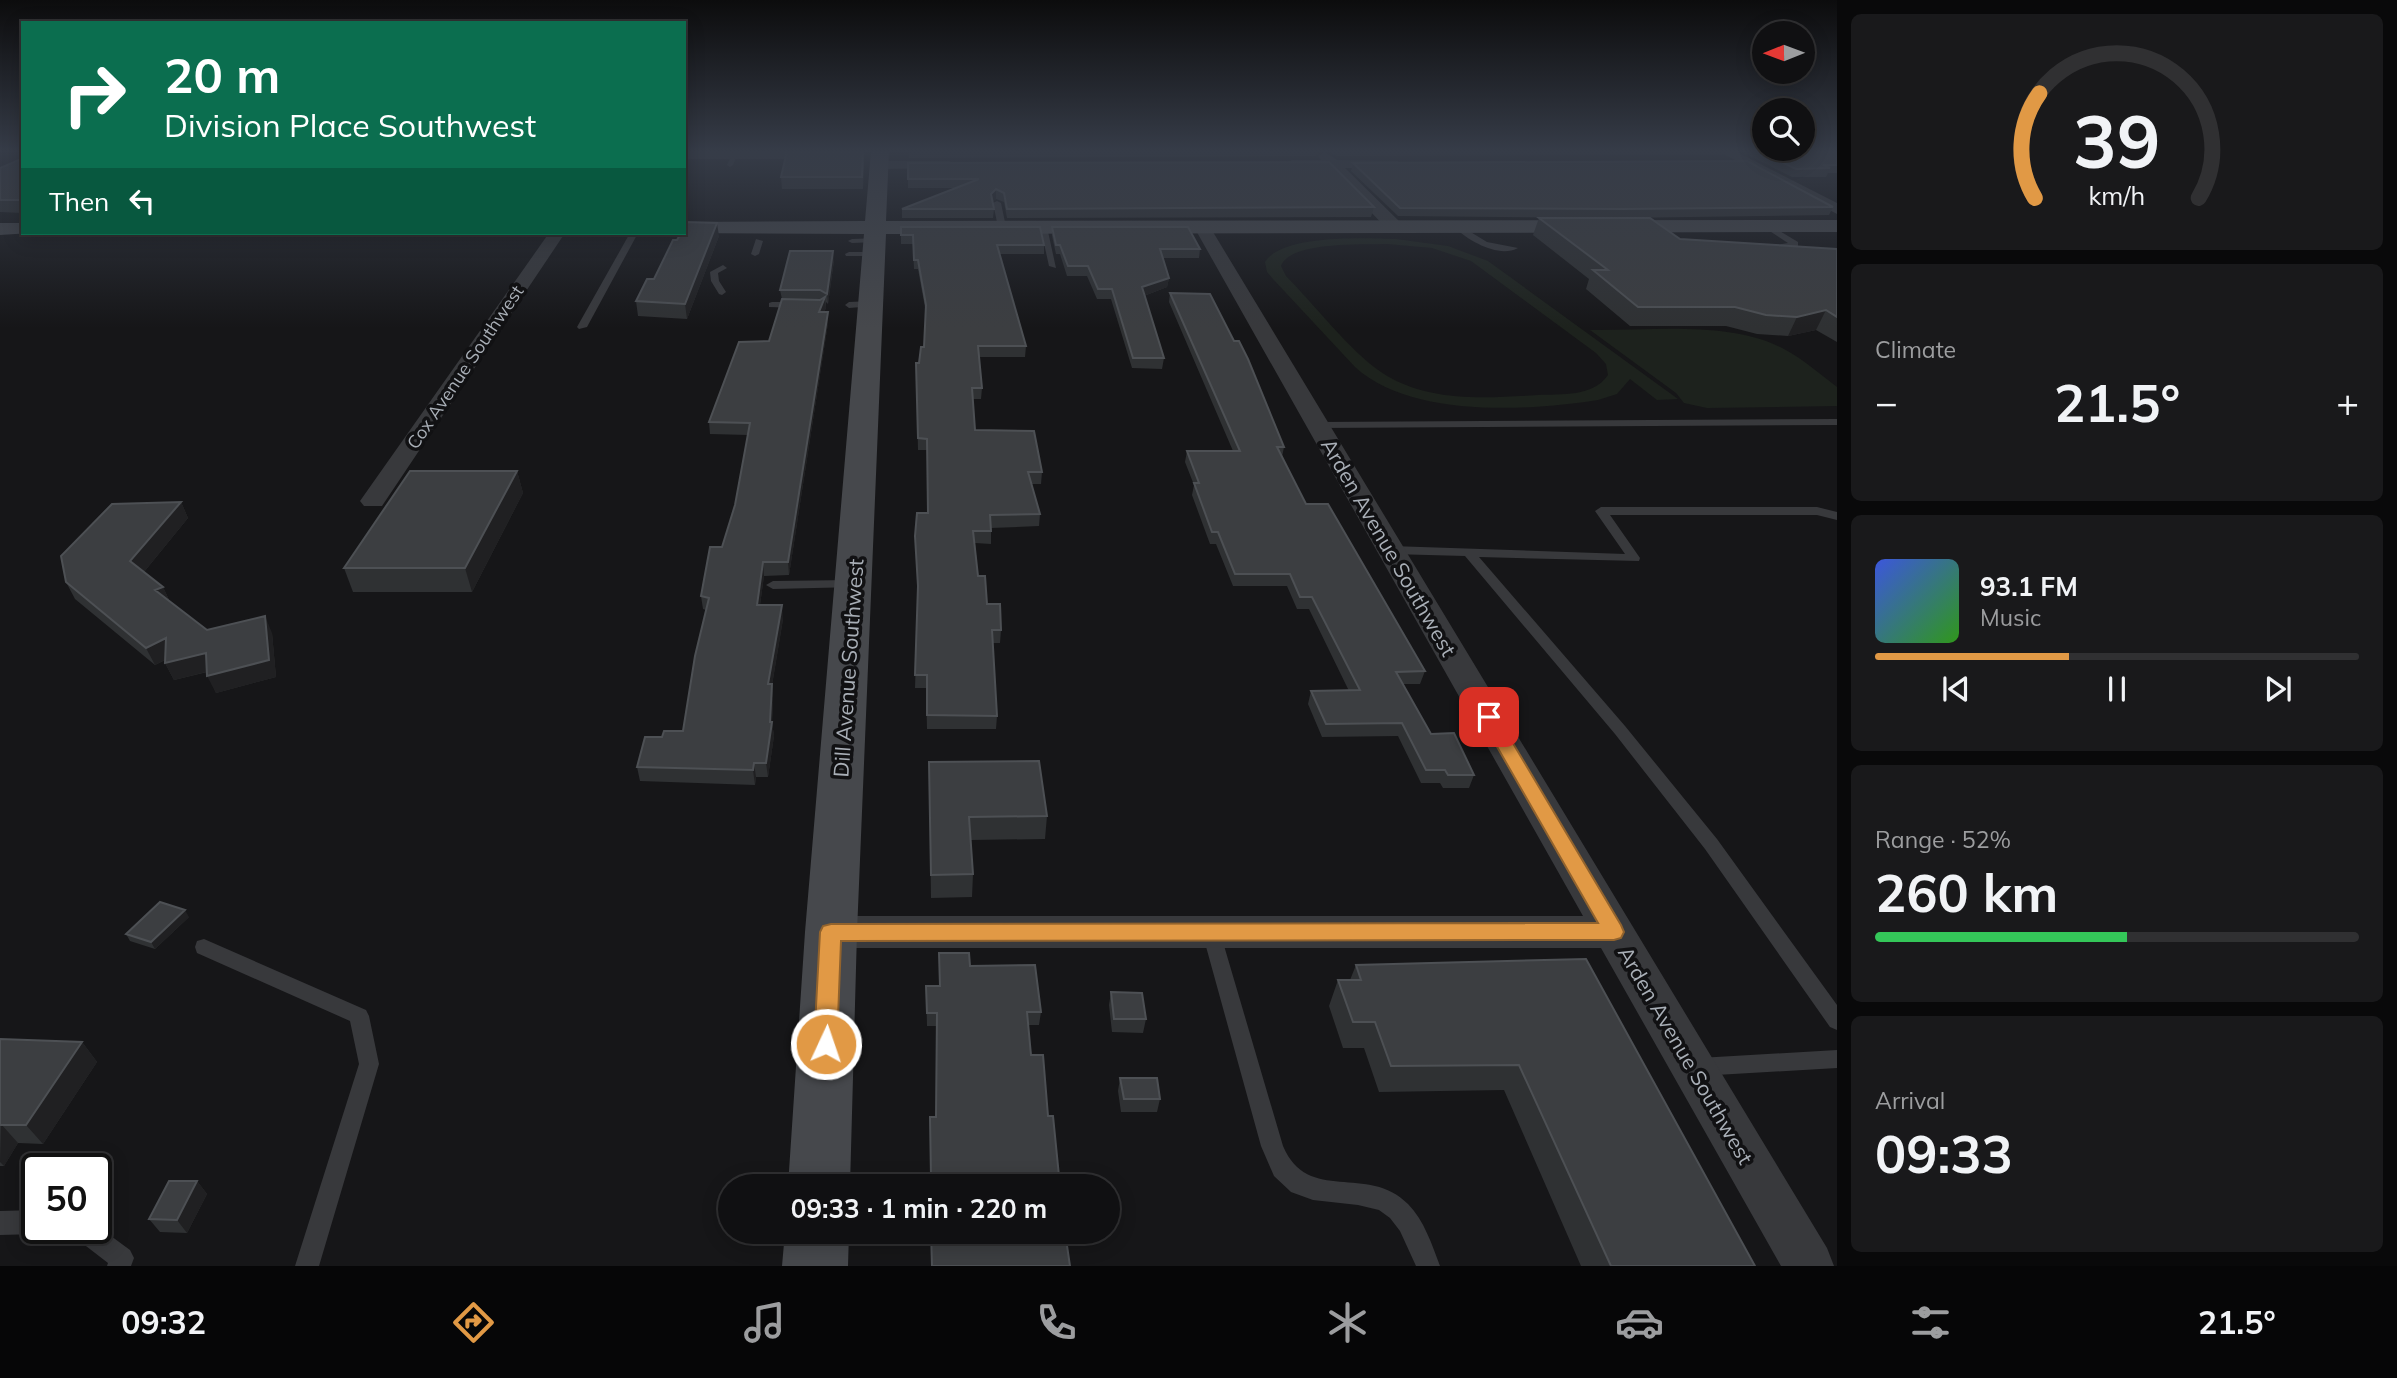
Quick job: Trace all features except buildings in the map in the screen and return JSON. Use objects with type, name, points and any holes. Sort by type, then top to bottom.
[{"type":"main road","name":"Dill Avenue Southwest","points":[[820,1174],[831,932],[853,584],[860,304],[870,210]]},
{"type":"main road","points":[[686,228],[866,243],[1002,227],[1837,226]]},
{"type":"main road","points":[[0,229],[21,229]]},
{"type":"main road","points":[[815,1266],[816,1244]]},
{"type":"street","points":[[1378,210],[1395,227]]},
{"type":"street","name":"Arden Avenue Southwest","points":[[1202,227],[1809,1266]]},
{"type":"street","name":"Cox Avenue Southwest","points":[[373,501],[556,235]]},
{"type":"street","points":[[831,932],[1614,932]]},
{"type":"lane","points":[[998,210],[1002,227]]},
{"type":"lane","points":[[1763,248],[1788,248],[1795,244],[1768,226]]},
{"type":"lane","points":[[1043,227],[1052,266]]},
{"type":"lane","points":[[1459,227],[1474,242],[1491,247],[1514,248]]},
{"type":"lane","points":[[582,327],[633,235]]},
{"type":"lane","points":[[755,254],[759,241]]},
{"type":"lane","points":[[722,292],[715,281],[714,272],[723,268]]},
{"type":"lane","points":[[772,304],[808,304]]},
{"type":"lane","points":[[1317,425],[1837,422]]},
{"type":"lane","points":[[1391,550],[1634,558],[1601,510],[1817,511],[1837,516]]},
{"type":"lane","points":[[1469,553],[1620,730],[1703,834],[1837,1021]]},
{"type":"lane","points":[[773,585],[853,584]]},
{"type":"lane","points":[[1211,932],[1272,1146],[1287,1174],[1311,1189],[1375,1196],[1396,1208],[1415,1231],[1428,1266]]},
{"type":"lane","points":[[204,947],[359,1016],[369,1064],[307,1266]]},
{"type":"lane","points":[[1693,1068],[1837,1059]]},
{"type":"lane","points":[[0,1223],[21,1223]]},
{"type":"lane","points":[[103,1244],[122,1258],[119,1266]]},
{"type":"shaded area","points":[[1345,238],[1396,239],[1448,246],[1488,261],[1678,399],[1657,400],[1630,379],[1617,394],[1598,400],[1538,407],[1471,407],[1438,403],[1379,384],[1355,367],[1267,272],[1265,262],[1274,253],[1288,246],[1306,242]],"holes":[[[1387,244],[1432,248],[1471,261],[1596,353],[1606,364],[1608,375],[1594,387],[1566,394],[1477,397],[1437,394],[1417,389],[1381,372],[1358,353],[1286,276],[1281,266],[1287,258],[1298,252],[1328,246]]]},
{"type":"shaded area","points":[[1689,329],[1739,334],[1763,340],[1791,353],[1837,387],[1837,406],[1707,408],[1684,403],[1676,393],[1590,330]]},
{"type":"route","points":[[826,1044],[831,932],[1614,932],[1489,717]]}]
